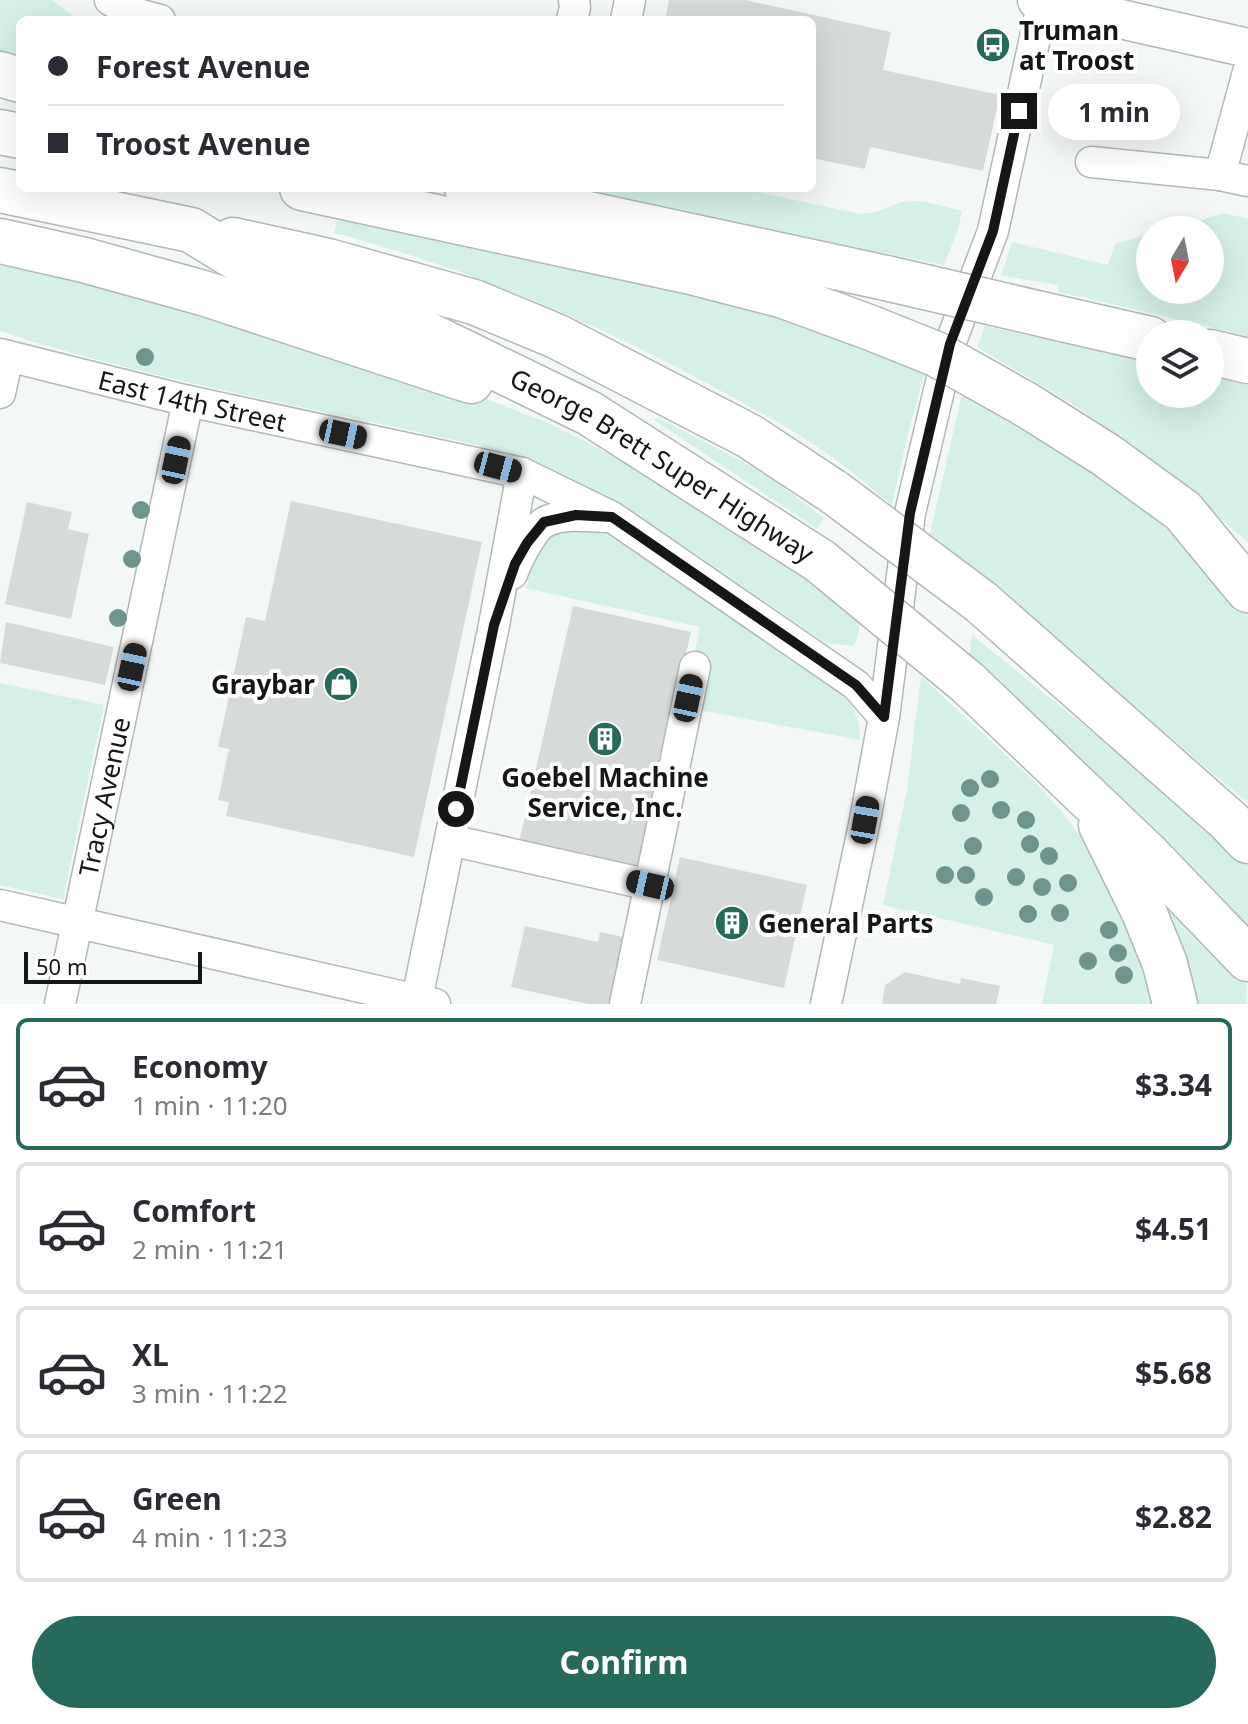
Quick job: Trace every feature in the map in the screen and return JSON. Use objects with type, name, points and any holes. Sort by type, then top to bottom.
[{"type":"highway","name":"George Brett Super Highway","points":[[0,190],[191,230],[269,278],[408,325],[589,413],[820,561],[968,683],[1149,856],[1248,959]]},
{"type":"highway","points":[[321,192],[691,272],[784,296],[871,328],[936,354],[1025,404],[1106,455],[1248,556]]},
{"type":"highway","points":[[486,192],[886,278],[1136,336]]},
{"type":"highway","points":[[191,230],[328,261],[474,302],[556,336],[749,436],[834,492],[981,602],[1242,832]]},
{"type":"highway","points":[[0,241],[84,260],[203,293],[449,374],[589,413]]},
{"type":"highway","points":[[1224,355],[1248,361]]},
{"type":"highway","points":[[1183,511],[1248,590]]},
{"type":"highway","points":[[1088,797],[1144,912],[1165,964],[1175,1004]]},
{"type":"main road","points":[[1041,0],[1248,48]]},
{"type":"street","points":[[110,0],[130,12],[145,16]]},
{"type":"street","points":[[826,1004],[884,717],[910,513],[950,344],[993,231],[1041,0]]},
{"type":"street","points":[[1091,162],[1234,178],[1248,72]]},
{"type":"street","points":[[0,393],[4,355]]},
{"type":"street","name":"East 14th Street","points":[[4,355],[188,401],[522,473],[612,517],[856,685],[884,717]]},
{"type":"street","name":"Tracy Avenue","points":[[60,1004],[188,401]]},
{"type":"street","points":[[0,905],[423,1003],[450,840],[522,473]]},
{"type":"street","points":[[494,625],[515,564],[544,522],[576,515],[612,517]]},
{"type":"street","points":[[625,1004],[695,667]]},
{"type":"street","points":[[450,840],[650,885]]},
{"type":"green space","points":[[0,0],[52,0],[74,16],[16,16],[16,65],[0,60]]},
{"type":"green space","points":[[591,192],[757,192],[860,214],[911,201],[962,211],[944,265],[880,252],[878,256]]},
{"type":"green space","points":[[1224,213],[1248,219],[1248,336],[1224,330],[1224,320],[1179,320],[1059,292],[1058,285],[1001,275],[1012,242],[1108,265],[1115,244],[1136,238],[1136,304],[1224,304],[1224,216],[1213,216]]},
{"type":"green space","points":[[337,220],[762,309],[925,371],[892,505],[797,434],[665,361],[526,297],[431,262],[334,233]]},
{"type":"green space","points":[[0,253],[471,393],[548,423],[665,485],[781,559],[860,623],[854,646],[826,643],[633,514],[553,471],[506,452],[125,367],[0,331]]},
{"type":"green space","points":[[985,326],[1136,360],[1136,408],[1224,408],[1224,380],[1248,385],[1248,542],[1134,446],[1074,405],[977,347]]},
{"type":"green space","points":[[963,390],[1048,438],[1141,506],[1248,610],[1248,803],[930,534]]},
{"type":"green space","points":[[657,417],[764,473],[824,518],[817,529],[654,420]]},
{"type":"green space","points":[[563,528],[600,529],[623,538],[840,690],[855,714],[860,740],[699,710],[708,659],[694,656],[700,627],[526,588],[537,553]]},
{"type":"green space","points":[[972,635],[1122,756],[1248,866],[1248,933],[970,654]]},
{"type":"green space","points":[[921,676],[1033,780],[1103,865],[1163,1004],[1042,1004],[1054,945],[883,905],[907,790]]},
{"type":"green space","points":[[0,683],[104,705],[63,899],[0,885]]},
{"type":"green space","points":[[1147,884],[1247,985],[1246,1004],[1184,1004]]},
{"type":"building","points":[[669,0],[745,0],[891,32],[883,70],[1000,95],[983,171],[870,147],[865,169],[816,159],[816,16],[666,16]]},
{"type":"building","name":"Graybar","points":[[291,501],[482,542],[414,857],[226,816],[229,802],[218,800],[229,749],[218,747],[246,617],[265,621]]},
{"type":"building","points":[[27,502],[72,512],[68,529],[89,534],[71,619],[5,604]]},
{"type":"building","name":"Goebel Machine Service, Inc.","points":[[573,606],[691,632],[637,873],[518,847]]},
{"type":"building","points":[[6,622],[114,647],[105,685],[0,663]]},
{"type":"building","name":"General Parts","points":[[680,857],[807,885],[784,988],[657,960]]},
{"type":"building","points":[[525,926],[598,942],[600,932],[632,939],[617,1004],[588,1004],[511,987]]},
{"type":"building","points":[[905,972],[960,984],[961,978],[1000,986],[996,1004],[882,1004],[885,985]]},
{"type":"place","name":"Truman at Troost","points":[[993,45]]},
{"type":"place","name":"Graybar","points":[[341,684]]},
{"type":"place","name":"Goebel Machine Service, Inc.","points":[[605,739]]},
{"type":"place","name":"General Parts","points":[[732,923]]},
{"type":"route","points":[[456,809],[494,625],[515,564],[544,522],[576,515],[612,517],[856,685],[884,717],[910,513],[950,344],[993,231],[1019,111]]}]
